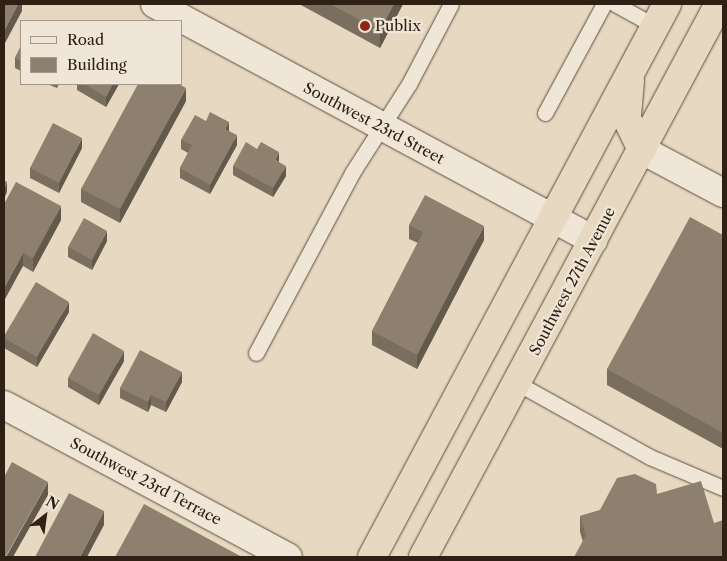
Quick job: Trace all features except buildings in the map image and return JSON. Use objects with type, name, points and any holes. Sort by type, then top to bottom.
[{"type":"highway","points":[[372,557],[661,15]]},
{"type":"highway","name":"Southwest 27th Avenue","points":[[423,557],[642,150],[717,20]]},
{"type":"highway","points":[[632,69],[626,101],[627,119],[642,150]]},
{"type":"street","name":"Southwest 23rd Street","points":[[155,4],[594,240]]},
{"type":"street","points":[[642,150],[723,194]]},
{"type":"street","name":"Southwest 23rd Terrace","points":[[4,405],[288,557]]},
{"type":"lane","points":[[256,353],[352,173],[409,84],[451,4]]},
{"type":"lane","points":[[545,113],[604,4]]},
{"type":"lane","points":[[615,4],[661,15]]},
{"type":"lane","points":[[517,383],[650,457],[723,488]]},
{"type":"place","name":"Publix","points":[[365,26]]}]
